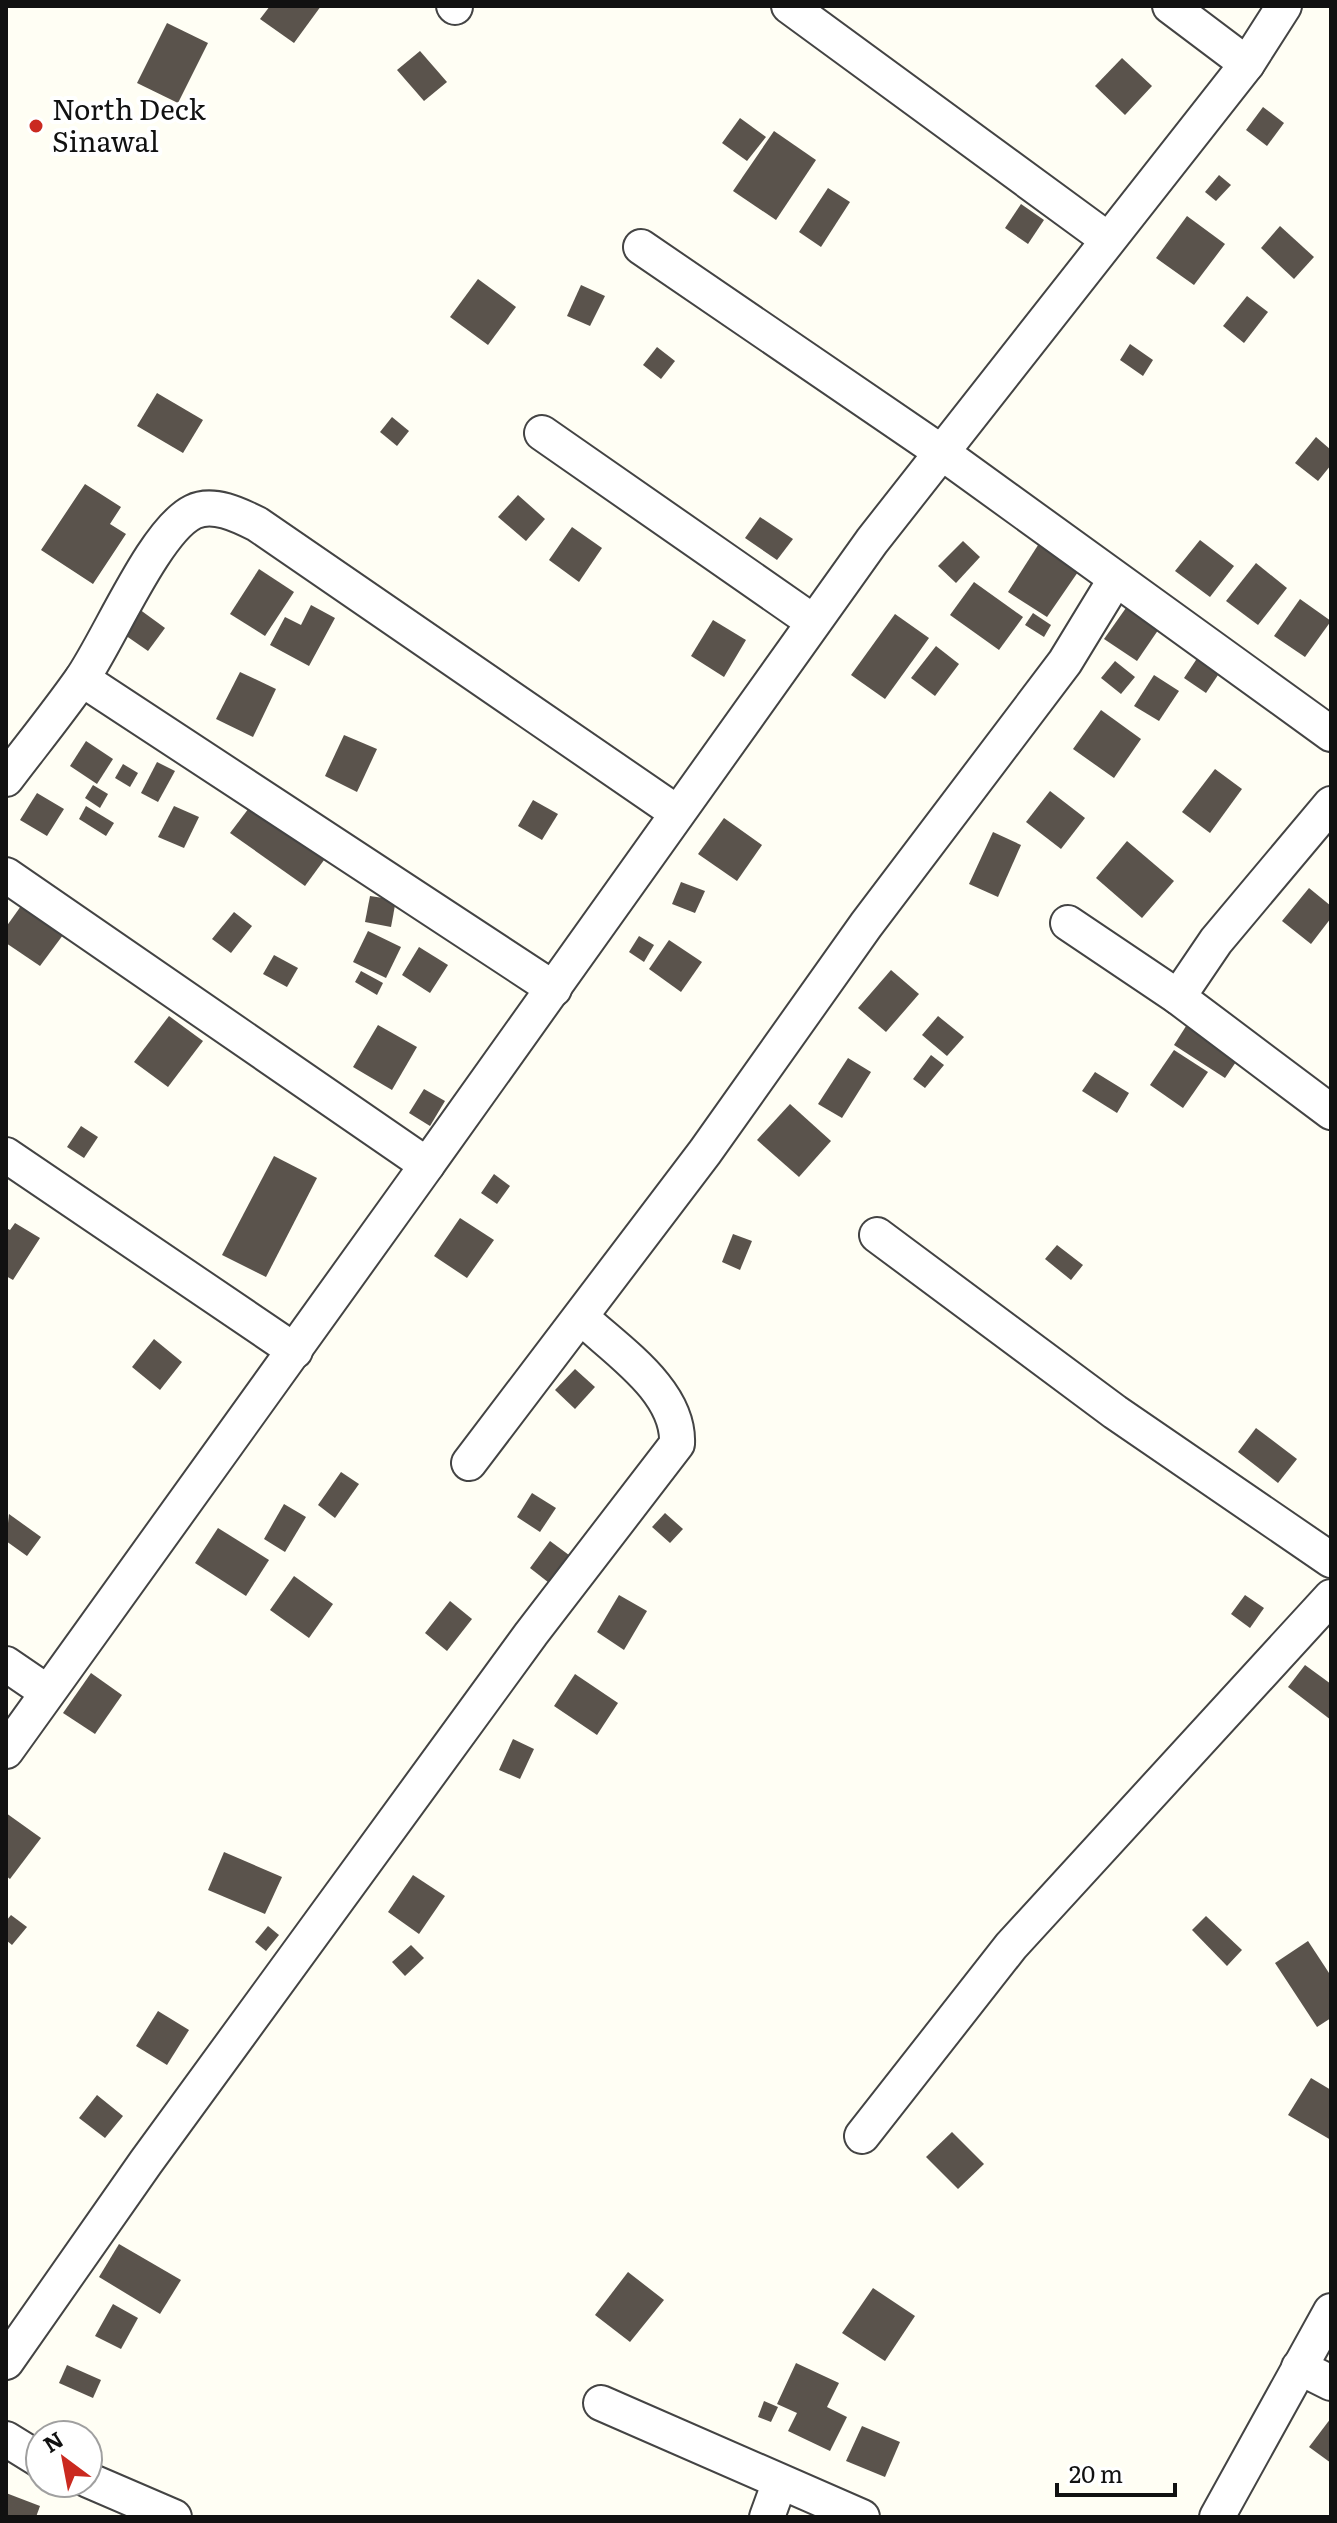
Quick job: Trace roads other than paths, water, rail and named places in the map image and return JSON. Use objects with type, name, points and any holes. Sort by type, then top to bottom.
[{"type":"street","points":[[789,6],[1107,239]]},
{"type":"street","points":[[1170,6],[1247,64]]},
{"type":"street","points":[[6,1751],[554,989],[812,621],[1107,239],[1247,64],[1284,6]]},
{"type":"street","points":[[641,247],[941,452],[1331,734]]},
{"type":"street","points":[[542,433],[812,621]]},
{"type":"street","points":[[6,779],[82,679],[179,522],[195,511],[234,513],[257,524],[676,812]]},
{"type":"street","points":[[469,1463],[705,1152],[866,925],[1065,662],[1115,580]]},
{"type":"street","points":[[82,679],[554,989]]},
{"type":"street","points":[[1178,997],[1233,920],[1331,804]]},
{"type":"street","points":[[6,875],[427,1165]]},
{"type":"street","points":[[1068,923],[1178,997],[1331,1112]]},
{"type":"street","points":[[6,1155],[295,1351]]},
{"type":"street","points":[[877,1235],[1115,1412],[1331,1560]]},
{"type":"street","points":[[6,2362],[146,2162],[531,1634],[677,1444],[678,1427],[661,1396],[581,1317]]},
{"type":"street","points":[[862,2136],[1011,1946],[1331,1597]]},
{"type":"street","points":[[6,1664],[47,1692]]},
{"type":"street","points":[[1217,2517],[1331,2311]]},
{"type":"street","points":[[1299,2367],[1331,2383]]},
{"type":"street","points":[[601,2403],[779,2484],[862,2517]]},
{"type":"street","points":[[6,2439],[24,2450]]},
{"type":"street","points":[[767,2517],[779,2484]]},
{"type":"street","points":[[104,2487],[174,2517]]},
{"type":"place","name":"North Deck Sinawal","points":[[36,126]]}]
